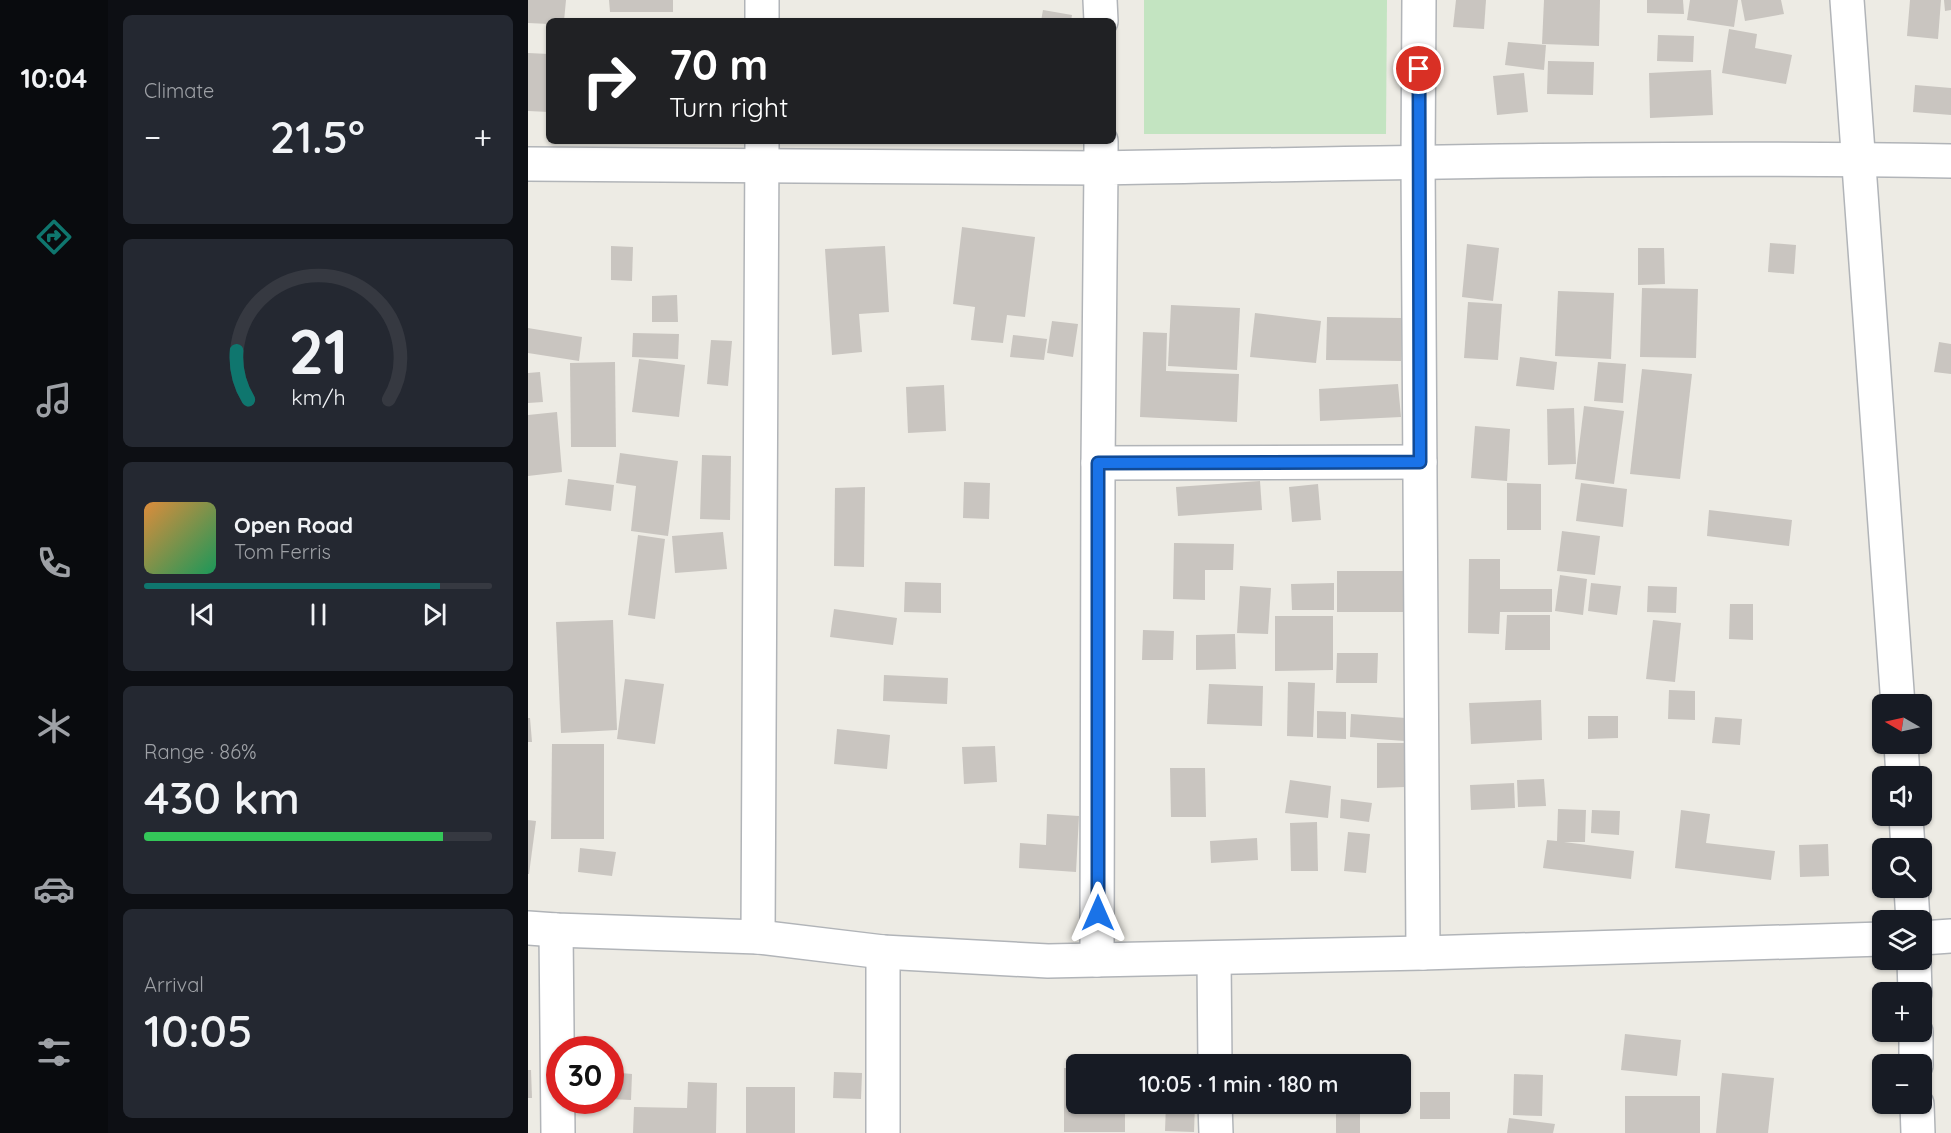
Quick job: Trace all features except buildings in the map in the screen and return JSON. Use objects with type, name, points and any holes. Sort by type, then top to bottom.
[{"type":"street","points":[[762,0],[762,18]]},
{"type":"street","points":[[1101,0],[1101,18]]},
{"type":"street","points":[[1419,0],[1423,953]]},
{"type":"street","points":[[1847,0],[1897,694]]},
{"type":"street","points":[[528,164],[762,153],[1101,155],[1418,162],[1858,159],[1951,161]]},
{"type":"street","points":[[758,937],[762,153]]},
{"type":"street","points":[[1097,960],[1101,155]]},
{"type":"street","points":[[1098,463],[1420,462]]},
{"type":"street","points":[[558,1133],[542,929],[758,937],[883,952],[1048,961],[1423,953],[1872,939]]},
{"type":"street","points":[[1932,937],[1951,936]]},
{"type":"street","points":[[883,952],[883,1133]]},
{"type":"street","points":[[1214,958],[1215,1054]]},
{"type":"street","points":[[1215,1114],[1216,1133]]},
{"type":"street","points":[[1917,1114],[1918,1133]]},
{"type":"green space","points":[[1144,0],[1387,0],[1386,134],[1144,134]]},
{"type":"route","points":[[1098,913],[1098,463],[1420,462],[1419,69]]}]
